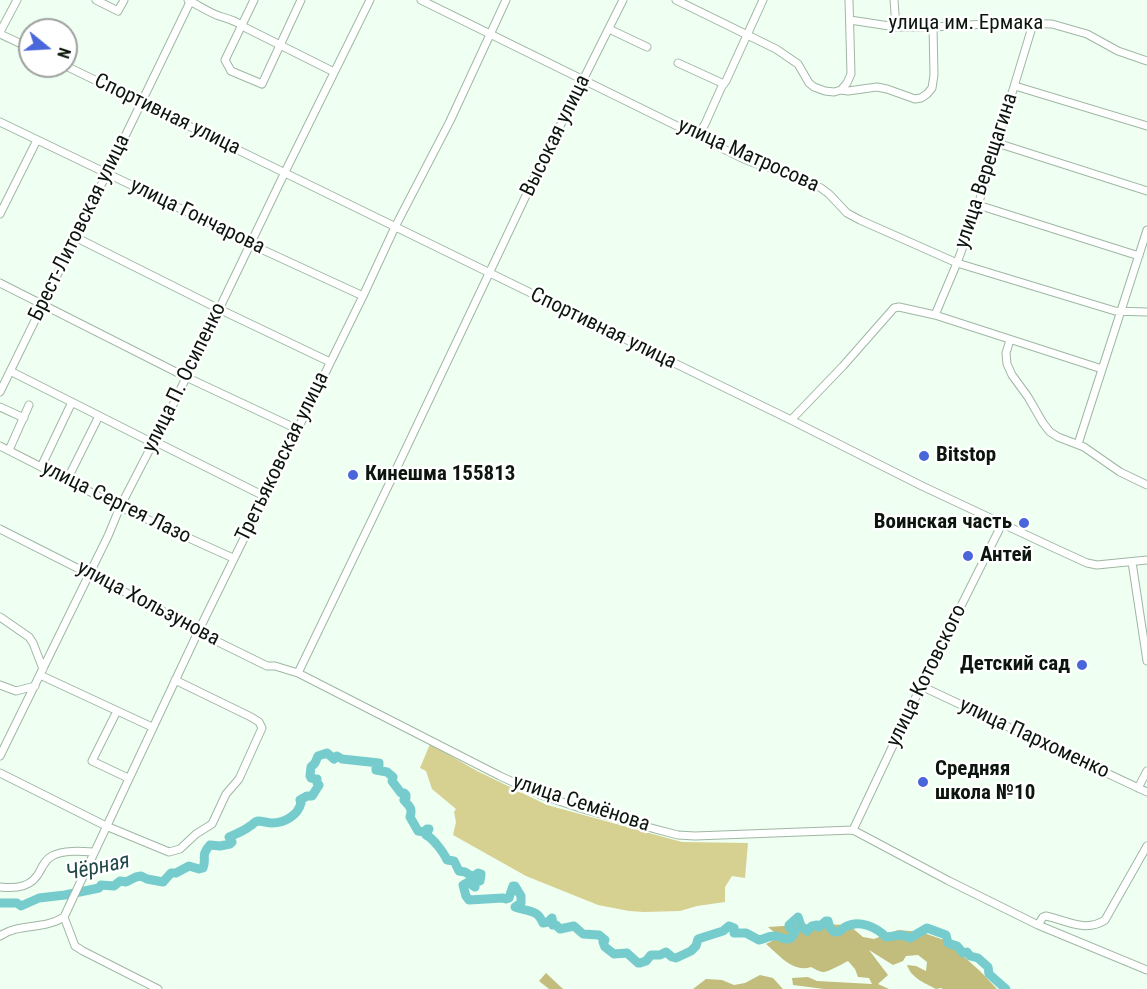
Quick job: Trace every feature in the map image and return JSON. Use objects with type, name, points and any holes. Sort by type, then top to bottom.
[{"type":"street","points":[[17,0],[0,33],[18,42]]},
{"type":"street","points":[[96,0],[118,11],[124,0]]},
{"type":"street","points":[[190,0],[334,72]]},
{"type":"street","name":"Брест-Литовская улица","points":[[0,392],[190,0]]},
{"type":"street","points":[[254,0],[225,60],[231,71],[262,84],[301,0]]},
{"type":"street","name":"улица П. Осипенко","points":[[0,756],[370,0]]},
{"type":"street","name":"улица Матросова","points":[[421,0],[431,2],[490,34],[750,162],[785,172],[821,188],[830,194],[847,213],[957,263],[1120,312],[1147,312]]},
{"type":"street","name":"Третьяковская улица","points":[[65,914],[152,727],[395,227],[450,121],[506,0]]},
{"type":"street","name":"Высокая улица","points":[[297,672],[540,166],[623,0]]},
{"type":"street","points":[[676,0],[690,3],[776,49],[792,59],[814,87],[834,92],[877,87],[887,88],[915,99],[921,98],[932,88],[933,27]]},
{"type":"street","points":[[698,135],[763,0]]},
{"type":"street","points":[[840,90],[847,83],[851,74],[849,0]]},
{"type":"street","points":[[894,0],[896,27]]},
{"type":"street","name":"улица им. Ермака","points":[[850,20],[896,27],[1004,23],[1052,24],[1087,34],[1118,51],[1147,61]]},
{"type":"street","name":"улица Верещагина","points":[[935,315],[978,205],[1033,24]]},
{"type":"street","points":[[609,29],[647,47]]},
{"type":"street","points":[[678,63],[724,84]]},
{"type":"street","name":"Спортивная улица","points":[[78,72],[1002,524],[1091,564],[1106,565],[1147,560]]},
{"type":"street","points":[[1015,86],[1147,126]]},
{"type":"street","name":"улица Гончарова","points":[[0,122],[363,296]]},
{"type":"street","points":[[0,214],[37,140]]},
{"type":"street","points":[[997,143],[1147,191]]},
{"type":"street","points":[[978,205],[1138,256]]},
{"type":"street","points":[[1078,444],[1147,230]]},
{"type":"street","points":[[75,237],[330,362]]},
{"type":"street","points":[[0,283],[186,377],[297,429]]},
{"type":"street","points":[[791,420],[894,308],[899,307],[935,315],[1102,369]]},
{"type":"street","points":[[1010,340],[1006,353],[1007,364],[1050,432],[1093,452],[1120,472],[1147,485]]},
{"type":"street","points":[[10,371],[264,496]]},
{"type":"street","points":[[41,467],[72,402]]},
{"type":"street","points":[[9,450],[30,405]]},
{"type":"street","points":[[0,407],[24,418]]},
{"type":"street","points":[[67,480],[99,416]]},
{"type":"street","name":"улица Сергея Лазо","points":[[0,446],[120,507],[234,558]]},
{"type":"street","name":"улица Котовского","points":[[853,830],[921,686],[1002,524]]},
{"type":"street","name":"улица Хользунова","points":[[0,529],[267,666],[297,672]]},
{"type":"street","points":[[1132,562],[1147,661]]},
{"type":"street","points":[[0,617],[29,636],[42,672],[152,727]]},
{"type":"street","name":"улица Семёнова","points":[[297,672],[516,784],[583,809],[655,829],[695,836],[853,830]]},
{"type":"street","points":[[0,773],[106,826],[169,852],[180,849],[196,834],[212,824],[226,794],[239,779],[262,728],[259,722],[175,680]]},
{"type":"street","points":[[0,685],[16,692],[35,686]]},
{"type":"street","name":"улица Пархоменко","points":[[921,686],[1147,792]]},
{"type":"street","points":[[117,711],[92,761],[128,778]]},
{"type":"street","points":[[1138,788],[1147,771]]},
{"type":"street","points":[[853,830],[1038,925],[1147,970]]},
{"type":"street","points":[[1038,925],[1046,916],[1088,927],[1101,923],[1105,920],[1147,846]]},
{"type":"street","points":[[0,887],[16,888],[29,883],[35,879],[52,856],[69,852],[93,852]]},
{"type":"street","points":[[0,936],[19,928],[55,923],[65,914],[75,946],[158,989]]},
{"type":"shaded area","points":[[430,744],[477,771],[547,805],[682,842],[748,843],[745,878],[732,876],[725,887],[725,902],[680,911],[644,912],[598,905],[526,876],[453,835],[456,809],[432,789],[426,771],[420,768]]},
{"type":"shaded area","points":[[813,924],[849,925],[863,937],[874,939],[898,930],[921,932],[947,941],[997,989],[936,989],[919,980],[909,970],[907,965],[926,971],[927,962],[918,955],[906,956],[903,961],[893,965],[869,950],[888,975],[878,984],[889,989],[824,989],[793,985],[792,978],[808,977],[817,981],[872,984],[869,978],[858,977],[848,961],[824,972],[811,967],[798,967],[787,962],[766,944],[780,937],[768,927]]},
{"type":"shaded area","points":[[546,973],[563,989],[549,989],[539,981]]},
{"type":"shaded area","points":[[760,975],[773,978],[783,989],[693,989],[706,979],[722,980],[734,985],[745,983]]},
{"type":"waterway","name":"Чёрная","points":[[0,903],[17,903],[21,906],[39,898],[99,888],[101,885],[114,886],[120,881],[126,882],[141,876],[163,882],[171,873],[176,873],[189,866],[203,868],[204,854],[210,845],[230,844],[232,842],[229,837],[256,821],[277,823],[294,815],[301,803],[300,800],[312,796],[319,785],[317,779],[310,776],[311,767],[318,756],[327,753],[334,759],[337,756],[342,759],[379,763],[376,770],[387,772],[393,777],[392,781],[401,793],[406,795],[404,800],[410,807],[410,817],[418,831],[424,832],[429,829],[426,835],[438,846],[447,860],[454,861],[459,871],[473,877],[478,873],[481,874],[480,881],[474,880],[475,887],[468,882],[463,885],[469,900],[506,899],[509,898],[515,886],[521,896],[521,903],[515,907],[535,913],[543,923],[552,918],[553,925],[560,929],[574,926],[583,934],[599,935],[605,940],[603,942],[605,947],[614,954],[627,953],[638,963],[646,961],[651,955],[666,952],[676,958],[691,951],[698,939],[723,931],[729,926],[734,928],[734,933],[746,933],[759,940],[770,936],[788,939],[795,932],[789,925],[798,917],[801,926],[807,931],[812,926],[819,927],[828,921],[835,932],[850,925],[861,924],[872,927],[886,937],[902,935],[910,938],[927,928],[946,935],[948,943],[957,946],[963,953],[967,952],[970,956],[978,958],[988,967],[989,974],[1006,989]]},
{"type":"place","name":"Bitstop","points":[[924,456]]},
{"type":"place","name":"Кинешма 155813","points":[[353,475]]},
{"type":"place","name":"Воинская часть","points":[[1024,523]]},
{"type":"place","name":"Антей","points":[[968,556]]},
{"type":"place","name":"Детский сад","points":[[1082,665]]},
{"type":"place","name":"Средняя школа №10","points":[[923,782]]}]
